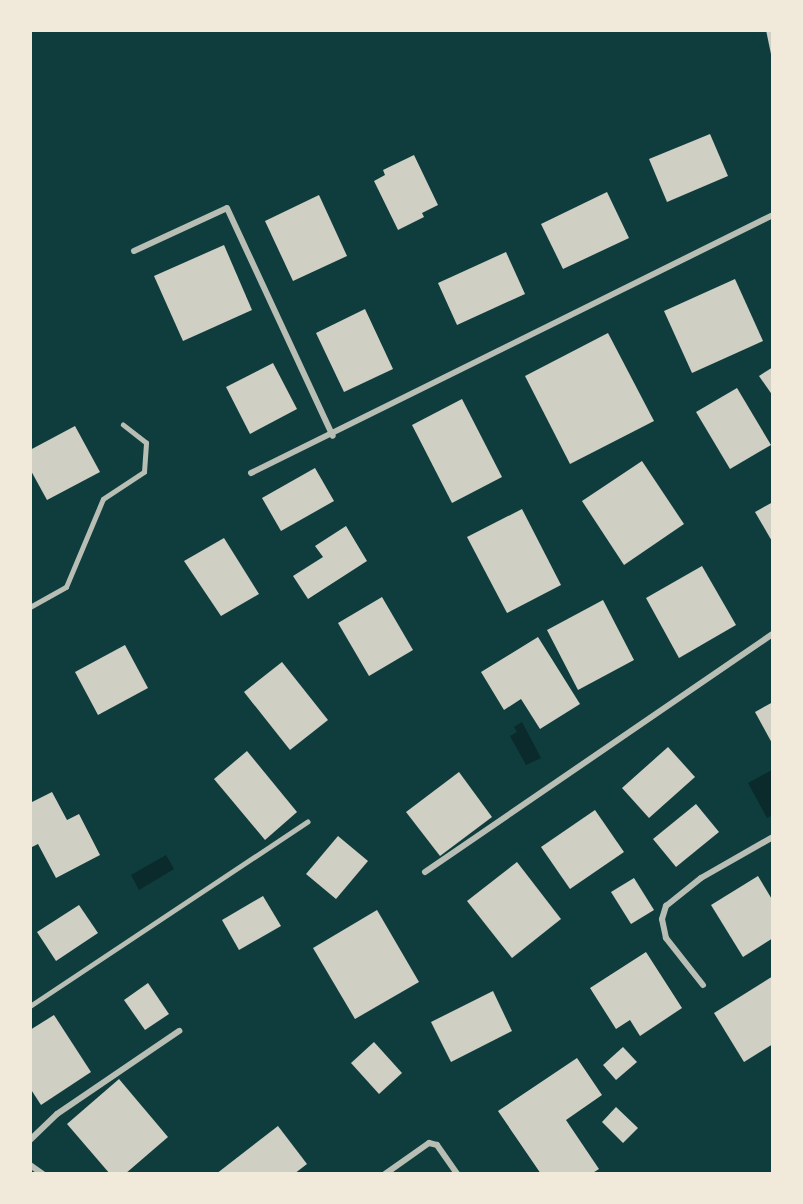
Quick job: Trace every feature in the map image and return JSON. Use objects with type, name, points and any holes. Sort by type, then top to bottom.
[{"type":"street","points":[[134,251],[226,208],[333,436]]},
{"type":"street","points":[[251,473],[333,436],[773,215]]},
{"type":"street","points":[[425,872],[773,634]]},
{"type":"street","points":[[703,985],[666,938],[663,913],[685,889],[773,837]]},
{"type":"street","points":[[30,1140],[57,1114],[179,1032]]},
{"type":"street","points":[[385,1174],[429,1143],[437,1145],[458,1174]]},
{"type":"street","points":[[30,1166],[43,1174]]},
{"type":"lane","points":[[30,607],[66,587],[103,499],[144,472],[146,443],[123,425]]},
{"type":"lane","points":[[30,1006],[306,822]]},
{"type":"water","points":[[522,722],[541,758],[526,765],[510,736],[517,732],[514,727]]},
{"type":"water","points":[[772,770],[773,815],[767,818],[748,783]]},
{"type":"water","points":[[166,855],[174,869],[139,890],[131,875]]},
{"type":"building","points":[[766,30],[773,30],[773,59],[772,59]]},
{"type":"building","points":[[710,134],[728,176],[667,202],[649,159]]},
{"type":"building","points":[[414,155],[438,205],[422,213],[424,217],[398,230],[374,181],[385,175],[383,170]]},
{"type":"building","points":[[607,192],[629,238],[563,269],[541,224]]},
{"type":"building","points":[[319,195],[347,256],[293,281],[265,221]]},
{"type":"building","points":[[224,245],[252,310],[183,341],[154,276]]},
{"type":"building","points":[[506,252],[525,294],[457,325],[438,283]]},
{"type":"building","points":[[735,279],[763,341],[692,373],[664,311]]},
{"type":"building","points":[[365,309],[393,369],[344,392],[316,333]]},
{"type":"building","points":[[608,333],[654,421],[570,464],[525,376]]},
{"type":"building","points":[[273,363],[297,409],[250,434],[226,387]]},
{"type":"building","points":[[773,367],[773,396],[759,376]]},
{"type":"building","points":[[737,388],[771,445],[730,469],[696,412]]},
{"type":"building","points":[[462,399],[502,477],[452,503],[412,425]]},
{"type":"building","points":[[75,426],[100,472],[47,500],[30,469],[30,450]]},
{"type":"building","points":[[642,461],[684,524],[624,565],[582,501]]},
{"type":"building","points":[[315,468],[334,501],[281,531],[262,498]]},
{"type":"building","points":[[773,502],[773,543],[755,512]]},
{"type":"building","points":[[522,509],[561,585],[507,613],[467,537]]},
{"type":"building","points":[[346,526],[367,561],[308,599],[293,576],[323,557],[315,546]]},
{"type":"building","points":[[224,538],[259,594],[221,616],[184,561]]},
{"type":"building","points":[[702,566],[736,625],[679,658],[646,598]]},
{"type":"building","points":[[382,597],[413,650],[369,676],[338,623]]},
{"type":"building","points":[[603,600],[634,660],[578,690],[547,630]]},
{"type":"building","points":[[538,637],[580,704],[540,729],[521,699],[504,710],[481,672]]},
{"type":"building","points":[[125,645],[148,688],[98,715],[75,672]]},
{"type":"building","points":[[282,662],[328,720],[290,750],[244,692]]},
{"type":"building","points":[[773,702],[773,745],[755,712]]},
{"type":"building","points":[[668,747],[695,777],[649,818],[622,788]]},
{"type":"building","points":[[247,751],[297,812],[265,840],[214,779]]},
{"type":"building","points":[[459,772],[492,817],[440,856],[406,812]]},
{"type":"building","points":[[52,792],[67,820],[79,814],[100,855],[56,878],[38,844],[30,848],[30,803]]},
{"type":"building","points":[[696,804],[719,832],[676,867],[653,839]]},
{"type":"building","points":[[595,810],[624,852],[570,889],[541,847]]},
{"type":"building","points":[[338,836],[368,861],[336,899],[306,874]]},
{"type":"building","points":[[517,862],[561,919],[512,958],[467,901]]},
{"type":"building","points":[[758,876],[773,901],[773,938],[743,957],[711,905]]},
{"type":"building","points":[[634,878],[654,910],[631,924],[611,892]]},
{"type":"building","points":[[263,896],[281,926],[239,950],[222,920]]},
{"type":"building","points":[[79,905],[98,933],[56,961],[37,932]]},
{"type":"building","points":[[377,910],[419,982],[355,1019],[313,948]]},
{"type":"building","points":[[646,952],[682,1008],[640,1036],[630,1020],[616,1029],[590,988]]},
{"type":"building","points":[[773,976],[773,1044],[744,1062],[714,1013]]},
{"type":"building","points":[[148,983],[169,1014],[145,1030],[124,1000]]},
{"type":"building","points":[[493,991],[512,1031],[451,1062],[431,1022]]},
{"type":"building","points":[[54,1015],[91,1072],[41,1105],[30,1088],[30,1030]]},
{"type":"building","points":[[374,1042],[402,1073],[379,1094],[351,1063]]},
{"type":"building","points":[[623,1047],[637,1062],[616,1080],[603,1065]]},
{"type":"building","points":[[577,1058],[602,1095],[566,1120],[599,1169],[591,1174],[541,1174],[498,1111]]},
{"type":"building","points":[[119,1079],[168,1137],[125,1174],[110,1174],[67,1124]]},
{"type":"building","points":[[616,1107],[638,1128],[623,1143],[602,1122]]},
{"type":"building","points":[[278,1126],[307,1164],[294,1174],[216,1174]]}]
